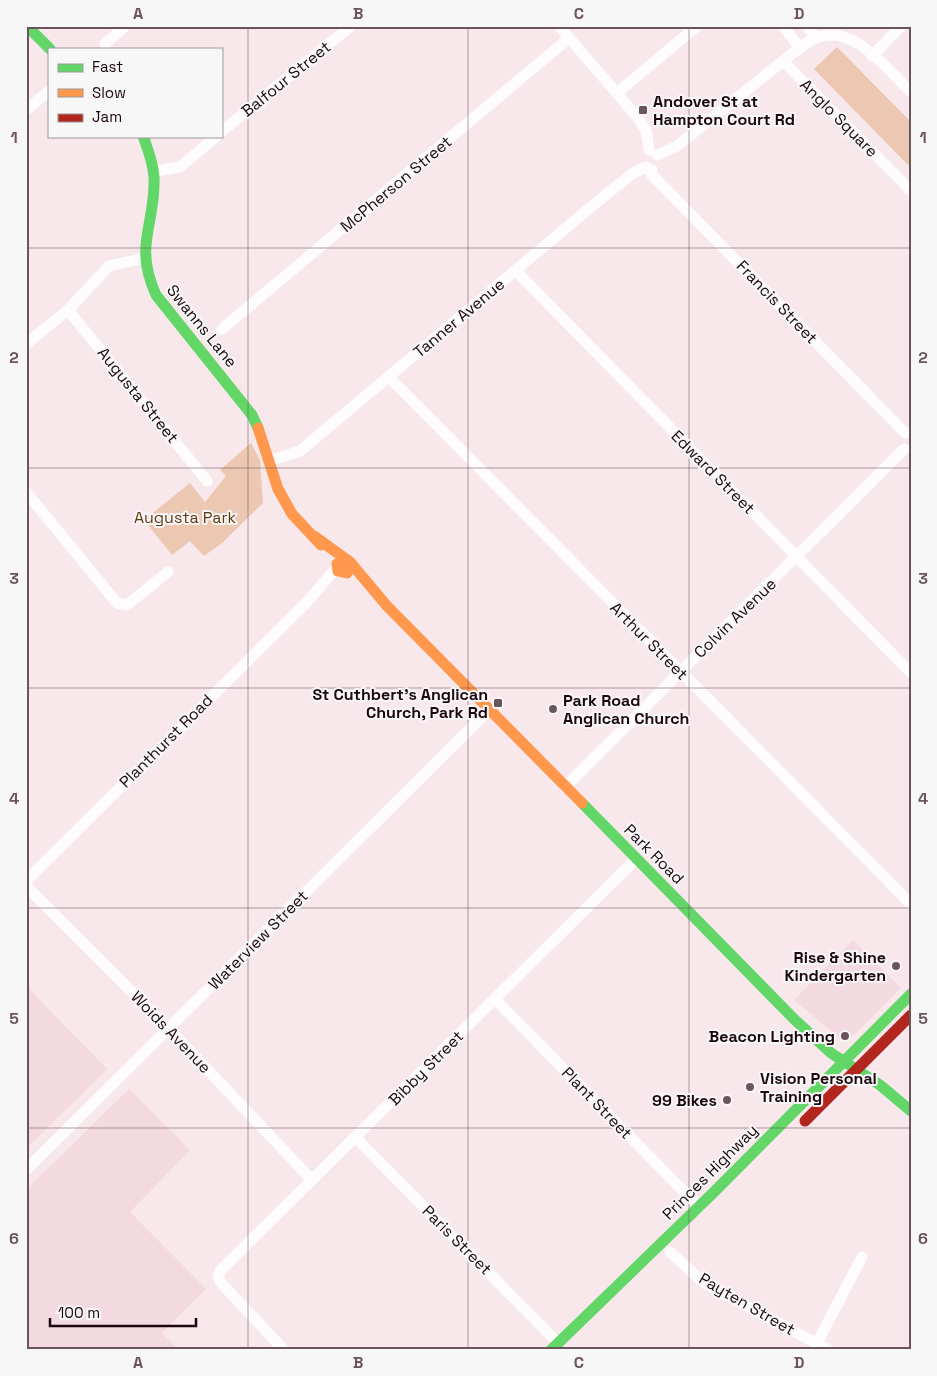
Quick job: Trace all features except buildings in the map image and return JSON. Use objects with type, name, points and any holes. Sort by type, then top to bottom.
[{"type":"main road","points":[[27,26],[49,48]]},
{"type":"main road","name":"Swanns Lane","points":[[144,138],[155,171],[155,193],[145,240],[147,274],[152,289],[252,415],[264,441],[270,462]]},
{"type":"main road","name":"Park Road","points":[[270,462],[278,489],[292,514],[343,568],[387,606],[795,1020],[842,1061],[880,1085],[911,1111]]},
{"type":"main road","name":"Princes Highway","points":[[555,1346],[699,1207],[842,1061],[911,994]]},
{"type":"main road","points":[[799,1126],[911,1015]]},
{"type":"street","points":[[105,44],[125,26]]},
{"type":"street","name":"Balfour Street","points":[[222,131],[351,26]]},
{"type":"street","points":[[559,26],[646,130],[653,152]]},
{"type":"street","points":[[617,93],[697,26]]},
{"type":"street","points":[[783,26],[800,48]]},
{"type":"street","points":[[807,26],[816,38]]},
{"type":"street","points":[[872,56],[900,26]]},
{"type":"street","points":[[649,168],[644,155],[678,146],[783,61],[816,38],[829,35],[840,36],[860,45],[911,92]]},
{"type":"street","name":"McPherson Street","points":[[222,329],[569,38]]},
{"type":"street","name":"Anglo Square","points":[[783,61],[911,191]]},
{"type":"street","points":[[26,110],[48,92]]},
{"type":"street","points":[[155,171],[180,167],[215,138]]},
{"type":"street","name":"Tanner Avenue","points":[[270,462],[300,451],[604,196],[633,173],[649,168]]},
{"type":"street","name":"Francis Street","points":[[649,168],[652,175],[908,432]]},
{"type":"street","points":[[26,344],[68,310],[109,266],[145,258]]},
{"type":"street","name":"Edward Street","points":[[516,271],[911,673]]},
{"type":"street","name":"Augusta Street","points":[[68,310],[207,481]]},
{"type":"street","name":"Arthur Street","points":[[389,377],[911,904]]},
{"type":"street","points":[[907,450],[901,439],[908,432]]},
{"type":"street","name":"Colvin Avenue","points":[[565,787],[907,450]]},
{"type":"street","points":[[26,492],[117,604],[128,605],[168,572]]},
{"type":"street","name":"Planthurst Road","points":[[26,881],[343,568]]},
{"type":"street","name":"Waterview Street","points":[[26,1170],[489,710]]},
{"type":"street","name":"Bibby Street","points":[[284,1350],[224,1287],[218,1277],[226,1263],[636,859]]},
{"type":"street","name":"Woids Avenue","points":[[26,886],[169,1029],[312,1180]]},
{"type":"street","name":"Plant Street","points":[[495,999],[699,1207]]},
{"type":"street","name":"Paris Street","points":[[355,1137],[555,1346]]},
{"type":"street","name":"Payten Street","points":[[670,1252],[704,1283],[829,1350]]},
{"type":"street","points":[[817,1343],[862,1257]]},
{"type":"shaded area","points":[[853,940],[901,988],[849,1040],[842,1040],[794,1000]]},
{"type":"shaded area","points":[[26,986],[107,1069],[26,1149]]},
{"type":"shaded area","points":[[129,1089],[190,1150],[130,1212],[206,1289],[162,1333],[179,1350],[26,1350],[26,1190]]},
{"type":"green space","points":[[837,47],[911,122],[911,168],[814,69]]},
{"type":"green space","name":"Augusta Park","points":[[251,443],[260,460],[263,503],[222,543],[204,556],[190,541],[172,555],[144,520],[190,483],[205,502],[226,476],[220,470]]},
{"type":"traffic: fast","points":[[27,26],[49,48]]},
{"type":"traffic: fast","points":[[144,138],[154,177],[154,194],[147,235],[146,262],[156,295],[252,415],[258,428]]},
{"type":"traffic: fast","points":[[582,803],[795,1020],[831,1053],[880,1085],[911,1111]]},
{"type":"traffic: fast","points":[[551,1350],[714,1192],[911,994]]},
{"type":"traffic: slow","points":[[258,428],[278,489],[292,514],[321,545]]},
{"type":"traffic: slow","points":[[314,536],[350,562],[387,606],[582,803]]},
{"type":"traffic: slow","points":[[345,560],[337,564],[338,571],[347,573],[351,566]]},
{"type":"traffic: jam","points":[[805,1121],[911,1015]]},
{"type":"place","name":"Andover St at Hampton Court Rd","points":[[643,110]]},
{"type":"place","name":"St Cuthbert's Anglican Church, Park Rd","points":[[498,703]]},
{"type":"place","name":"Park Road Anglican Church","points":[[553,709]]},
{"type":"place","name":"Rise & Shine Kindergarten","points":[[896,966]]},
{"type":"place","name":"Beacon Lighting","points":[[845,1036]]},
{"type":"place","name":"Vision Personal Training","points":[[750,1087]]},
{"type":"place","name":"99 Bikes","points":[[727,1100]]}]
